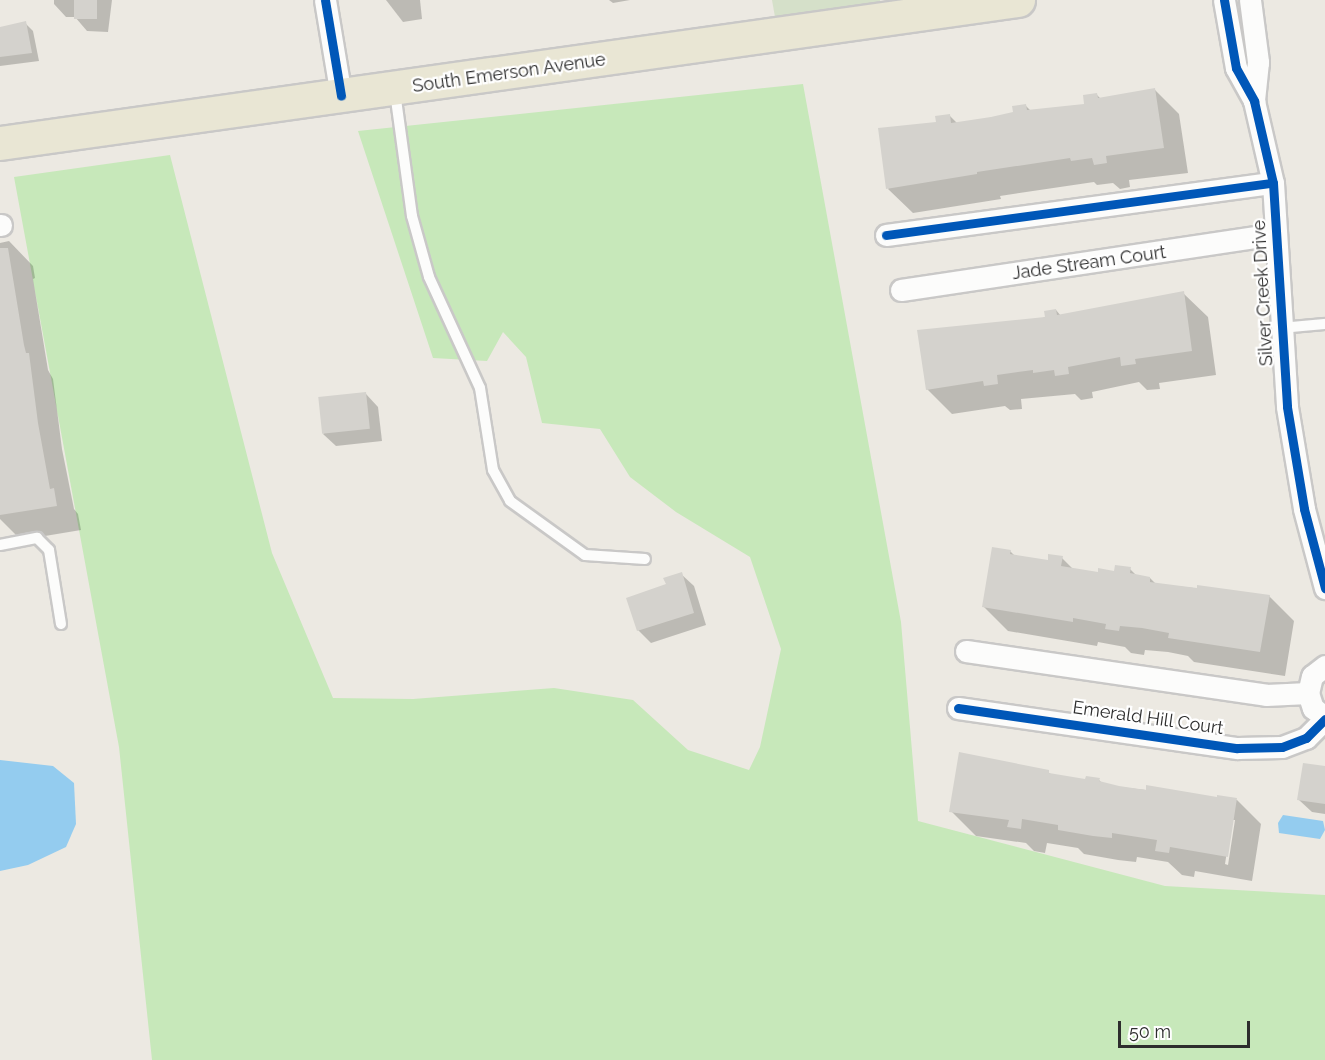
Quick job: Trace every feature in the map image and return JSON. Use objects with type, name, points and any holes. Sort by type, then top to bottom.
[{"type":"main road","name":"South Emerson Avenue","points":[[0,143],[1018,0]]},
{"type":"street","points":[[325,0],[341,96]]},
{"type":"street","name":"Silver Creek Drive","points":[[1224,0],[1236,68],[1254,101],[1273,183],[1280,328],[1287,407],[1304,509],[1325,588]]},
{"type":"street","points":[[1250,0],[1258,62],[1254,101]]},
{"type":"street","points":[[886,236],[1273,183]]},
{"type":"street","name":"Jade Stream Court","points":[[902,290],[1276,234]]},
{"type":"street","points":[[966,651],[1266,695],[1308,693]]},
{"type":"street","points":[[1325,666],[1312,676],[1308,693],[1313,708],[1325,718]]},
{"type":"street","name":"Emerald Hill Court","points":[[958,708],[1237,748],[1282,747],[1306,738],[1325,718]]},
{"type":"lane","points":[[395,88],[418,236],[429,277],[480,388],[493,470],[510,501],[585,555],[645,559]]},
{"type":"lane","points":[[1280,328],[1325,324]]},
{"type":"lane","points":[[0,545],[38,538],[49,550],[61,624]]},
{"type":"green space","points":[[772,0],[880,0],[881,5],[775,17]]},
{"type":"green space","points":[[803,84],[901,622],[918,821],[1165,886],[1325,895],[1325,1060],[152,1060],[119,747],[14,177],[170,155],[272,553],[333,698],[413,699],[554,688],[633,700],[688,750],[749,770],[760,747],[781,649],[750,557],[676,512],[630,477],[600,429],[542,423],[526,357],[503,332],[487,361],[433,358],[358,131]]},
{"type":"water","points":[[0,760],[53,766],[74,783],[76,824],[66,847],[28,865],[0,871]]},
{"type":"water","points":[[1283,815],[1323,821],[1325,830],[1320,839],[1279,833],[1278,823]]},
{"type":"building","points":[[74,0],[97,0],[97,19],[74,19]]},
{"type":"building","points":[[26,21],[32,53],[0,57],[0,27]]},
{"type":"building","points":[[1155,88],[1164,148],[1106,156],[1107,163],[1094,165],[1092,158],[1071,161],[1070,158],[886,189],[878,128],[936,122],[935,116],[950,114],[951,123],[991,117],[1013,112],[1012,106],[1026,104],[1027,110],[1084,104],[1083,95],[1097,93],[1098,98]]},
{"type":"building","points":[[0,248],[8,248],[24,345],[26,353],[29,353],[50,489],[54,488],[57,506],[0,515]]},
{"type":"building","points":[[1184,291],[1192,351],[1135,359],[1136,364],[1121,366],[1120,357],[1068,367],[1069,374],[1055,376],[1054,370],[1033,373],[1033,370],[997,375],[998,384],[984,386],[983,381],[926,390],[917,330],[1045,317],[1044,311],[1056,309],[1057,315]]},
{"type":"building","points":[[366,392],[370,429],[322,434],[318,397]]},
{"type":"building","points":[[992,547],[1011,550],[1010,554],[1048,560],[1048,554],[1063,556],[1061,566],[1098,572],[1098,568],[1114,571],[1115,565],[1131,567],[1130,573],[1150,577],[1150,582],[1197,588],[1197,585],[1270,595],[1260,652],[1168,638],[1169,633],[1142,628],[1120,626],[1119,631],[1105,629],[1106,624],[1073,618],[1073,622],[982,607]]},
{"type":"building","points":[[682,572],[694,613],[637,631],[626,598],[666,584],[663,578]]},
{"type":"building","points":[[959,752],[1049,770],[1049,773],[1085,779],[1086,776],[1100,778],[1099,781],[1119,786],[1146,790],[1146,785],[1217,797],[1217,795],[1237,798],[1228,857],[1170,847],[1169,853],[1155,851],[1157,840],[1112,833],[1112,838],[1093,836],[1058,830],[1058,825],[1022,819],[1021,829],[1007,827],[1009,820],[949,812]]},
{"type":"building","points":[[1303,763],[1325,766],[1325,804],[1297,800]]},
{"type":"cycle path","points":[[325,0],[341,96]]},
{"type":"cycle path","points":[[1224,0],[1236,68],[1254,101],[1273,183],[1287,407],[1304,509],[1325,588]]},
{"type":"cycle path","points":[[886,235],[1273,183]]},
{"type":"cycle path","points":[[958,708],[1237,748],[1282,747],[1306,738],[1325,719]]}]
